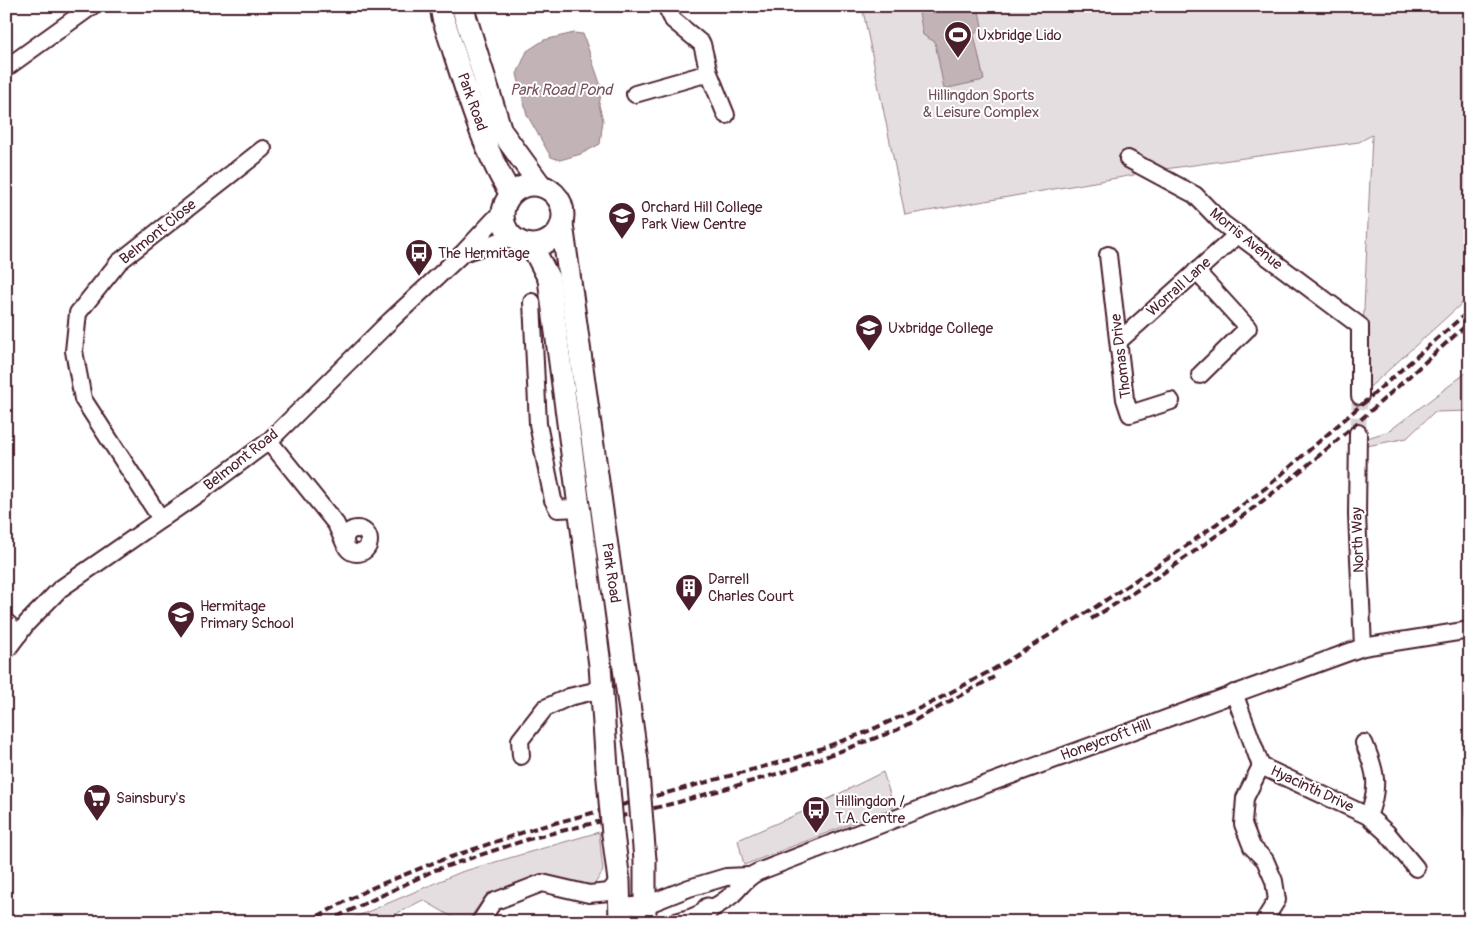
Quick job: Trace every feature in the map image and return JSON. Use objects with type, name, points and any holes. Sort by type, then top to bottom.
[{"type":"main road","name":"Park Road","points":[[441,6],[443,18],[478,120],[502,180],[507,202]]},
{"type":"main road","name":"Park Road","points":[[462,6],[501,131],[541,186]]},
{"type":"main road","points":[[526,186],[541,186],[552,192],[560,201],[563,210],[562,224],[550,240],[532,246],[519,243],[504,226],[507,202],[526,186]]},
{"type":"main road","name":"Park Road","points":[[562,224],[637,761],[645,860],[646,913]]},
{"type":"main road","name":"Park Road","points":[[532,246],[549,279],[603,689],[607,768],[622,918]]},
{"type":"street","points":[[6,68],[92,6]]},
{"type":"street","points":[[666,6],[673,20],[702,44],[709,73],[726,114]]},
{"type":"street","points":[[635,94],[709,73]]},
{"type":"street","name":"Belmont Close","points":[[161,519],[83,399],[74,351],[78,313],[119,262],[263,149]]},
{"type":"street","name":"Morris Avenue","points":[[1128,159],[1195,195],[1222,222],[1360,326],[1360,396]]},
{"type":"street","name":"Belmont Road","points":[[6,651],[18,634],[60,589],[235,468],[269,441],[390,321],[464,252],[507,202]]},
{"type":"street","name":"Worrall Lane","points":[[1120,340],[1238,234]]},
{"type":"street","points":[[464,252],[512,237]]},
{"type":"street","name":"Thomas Drive","points":[[1108,255],[1120,340],[1125,399],[1130,414],[1171,401]]},
{"type":"street","points":[[1196,271],[1248,328],[1200,375]]},
{"type":"street","points":[[532,302],[539,433],[553,500],[558,509],[579,508]]},
{"type":"street","name":"North Way","points":[[1358,433],[1357,515],[1363,647]]},
{"type":"street","points":[[269,441],[336,524],[345,544],[348,533],[358,529],[336,524]]},
{"type":"street","points":[[6,622],[18,634]]},
{"type":"street","name":"Honeycroft Hill","points":[[622,918],[646,913],[689,888],[726,877],[749,876],[897,817],[1363,647],[1470,630]]},
{"type":"street","points":[[521,756],[520,740],[545,708],[570,697],[603,689]]},
{"type":"street","name":"Hyacinth Drive","points":[[1234,693],[1260,766],[1368,816],[1386,833],[1416,868]]},
{"type":"street","points":[[1364,743],[1376,778],[1377,791],[1368,816]]},
{"type":"street","points":[[1260,766],[1245,798],[1244,824],[1252,847],[1265,860],[1274,881],[1277,900],[1265,919]]},
{"type":"street","name":"Honeycroft Hill","points":[[676,922],[703,916],[733,894],[749,876]]},
{"type":"street","points":[[480,922],[493,902],[542,883],[588,894],[609,892],[619,881]]},
{"type":"green space","name":"Hillingdon Sports & Leisure Complex","points":[[862,6],[1470,6],[1470,296],[1360,396],[1372,135],[1359,142],[1165,169],[1140,160],[1134,175],[905,215]]},
{"type":"green space","points":[[1470,370],[1470,411],[1434,412],[1407,438],[1357,448],[1358,441],[1389,431]]},
{"type":"green space","points":[[883,772],[894,807],[744,865],[738,840],[800,813]]},
{"type":"green space","points":[[1470,799],[1470,839],[1462,801]]},
{"type":"green space","points":[[599,832],[603,871],[594,885],[540,879],[488,893],[467,922],[461,922],[423,900],[380,922],[344,922],[461,872]]},
{"type":"green space","points":[[1470,912],[1470,922],[1438,922]]},
{"type":"water","points":[[978,6],[982,26],[974,35],[984,80],[944,89],[935,42],[923,35],[918,7]]},
{"type":"water","name":"Park Road Pond","points":[[574,33],[583,34],[602,89],[599,105],[603,120],[600,144],[581,154],[560,160],[551,157],[527,115],[517,74],[527,51],[544,40]]},
{"type":"tunnel","points":[[1358,433],[1360,396]]},
{"type":"railway","points":[[307,922],[367,890],[433,863],[533,829],[792,759],[864,733],[931,703],[994,669],[1097,606],[1182,549],[1267,487],[1470,310]]},
{"type":"railway","points":[[1091,619],[1171,567],[1273,493],[1342,436],[1470,322]]},
{"type":"railway","points":[[326,922],[435,870],[529,839],[679,802],[787,771],[897,730],[994,677]]},
{"type":"place","name":"Uxbridge Lido","points":[[958,59]]},
{"type":"place","name":"Orchard Hill College Park View Centre","points":[[622,240]]},
{"type":"place","name":"The Hermitage","points":[[419,277]]},
{"type":"place","name":"Uxbridge College","points":[[869,352]]},
{"type":"place","name":"Darrell Charles Court","points":[[689,612]]},
{"type":"place","name":"Hermitage Primary School","points":[[181,639]]},
{"type":"place","name":"Sainsbury's","points":[[97,822]]},
{"type":"place","name":"Hillingdon / T.A. Centre","points":[[816,834]]}]
